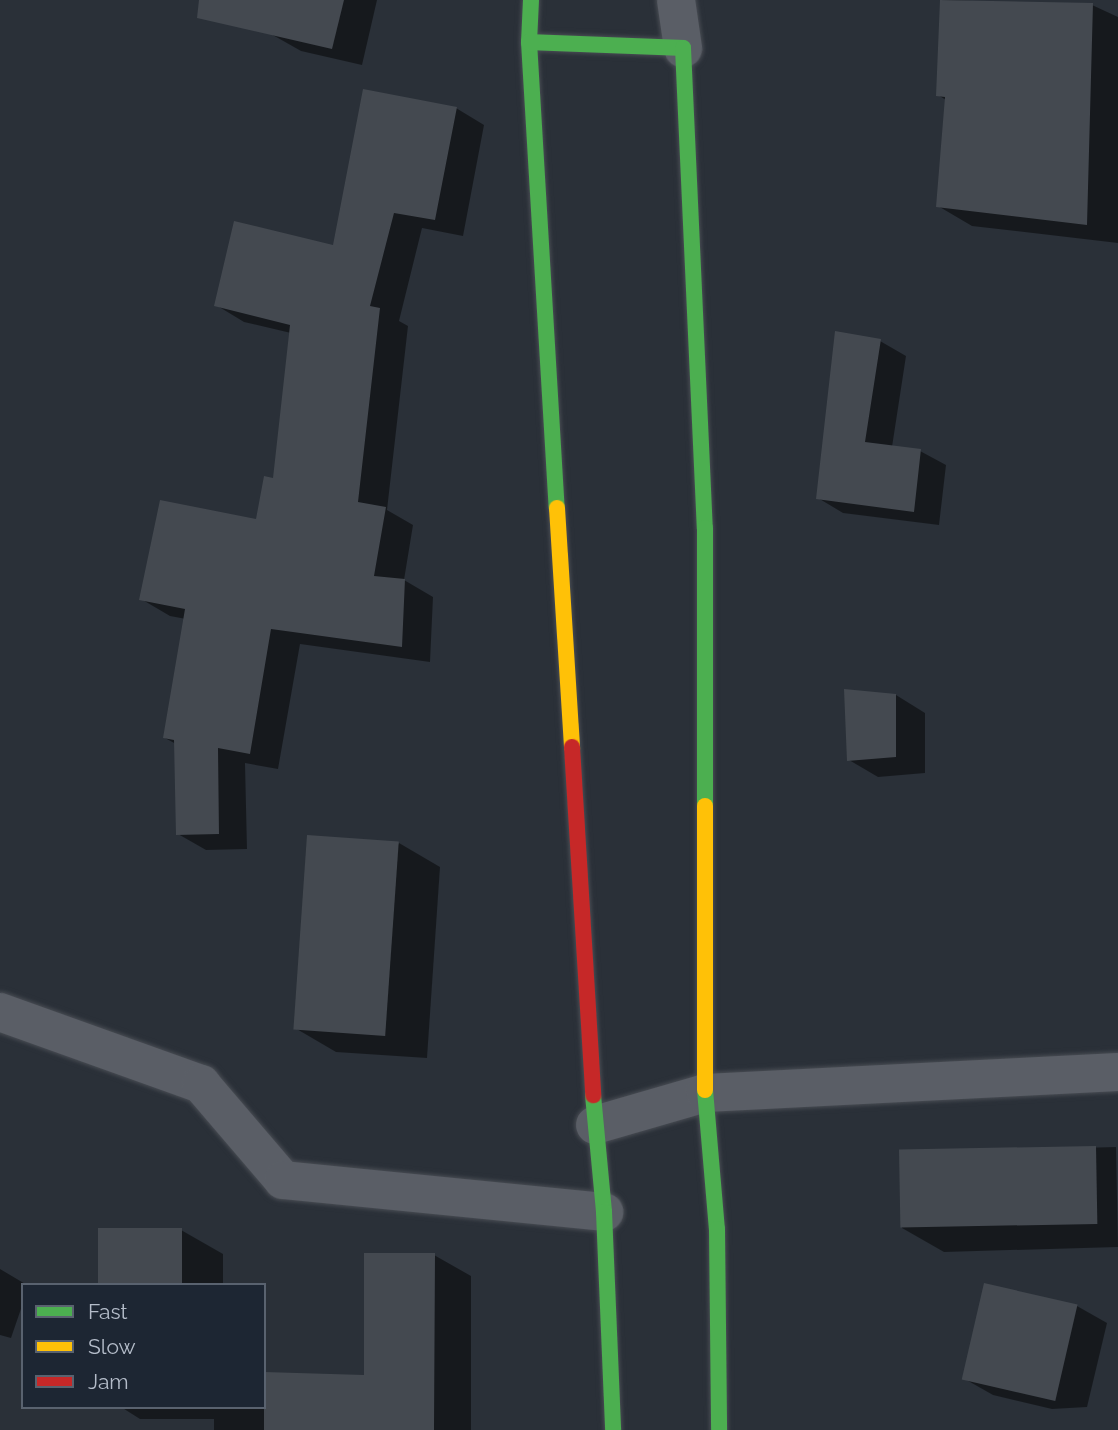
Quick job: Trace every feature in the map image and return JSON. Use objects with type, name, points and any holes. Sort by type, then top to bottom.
[{"type":"street","points":[[531,0],[528,42],[594,1125],[604,1212],[613,1430]]},
{"type":"street","points":[[676,0],[683,48],[705,528],[705,1093],[717,1229],[719,1430]]},
{"type":"street","points":[[528,42],[683,48]]},
{"type":"street","points":[[0,1012],[201,1084],[283,1180],[604,1212]]},
{"type":"street","points":[[594,1125],[705,1093],[1118,1072]]},
{"type":"building","points":[[199,0],[344,0],[332,49],[197,18]]},
{"type":"building","points":[[940,0],[1093,3],[1087,225],[936,207],[945,97],[936,96]]},
{"type":"building","points":[[363,89],[457,107],[435,220],[394,213],[370,306],[380,308],[358,502],[386,507],[374,576],[405,579],[402,647],[271,629],[250,754],[218,748],[219,834],[176,835],[174,740],[163,738],[185,609],[139,600],[160,500],[256,519],[264,476],[273,478],[290,325],[214,306],[234,221],[333,245]]},
{"type":"building","points":[[835,331],[881,339],[865,442],[921,449],[914,512],[816,499]]},
{"type":"building","points":[[844,689],[896,694],[896,757],[847,761]]},
{"type":"building","points":[[307,835],[399,841],[385,1036],[293,1030]]},
{"type":"building","points":[[1096,1146],[1097,1224],[900,1227],[899,1149]]},
{"type":"building","points":[[98,1228],[182,1228],[182,1283],[98,1283]]},
{"type":"building","points":[[364,1253],[435,1253],[434,1430],[264,1430],[266,1372],[364,1375]]},
{"type":"building","points":[[984,1283],[1078,1305],[1055,1401],[962,1379]]},
{"type":"traffic: fast","points":[[531,0],[529,42],[557,508]]},
{"type":"traffic: fast","points":[[529,42],[683,48],[705,528],[705,806]]},
{"type":"traffic: fast","points":[[705,1090],[717,1229],[719,1430]]},
{"type":"traffic: fast","points":[[593,1095],[604,1212],[613,1430]]},
{"type":"traffic: slow","points":[[557,508],[572,747]]},
{"type":"traffic: slow","points":[[705,806],[705,1090]]},
{"type":"traffic: jam","points":[[572,747],[593,1095]]}]
